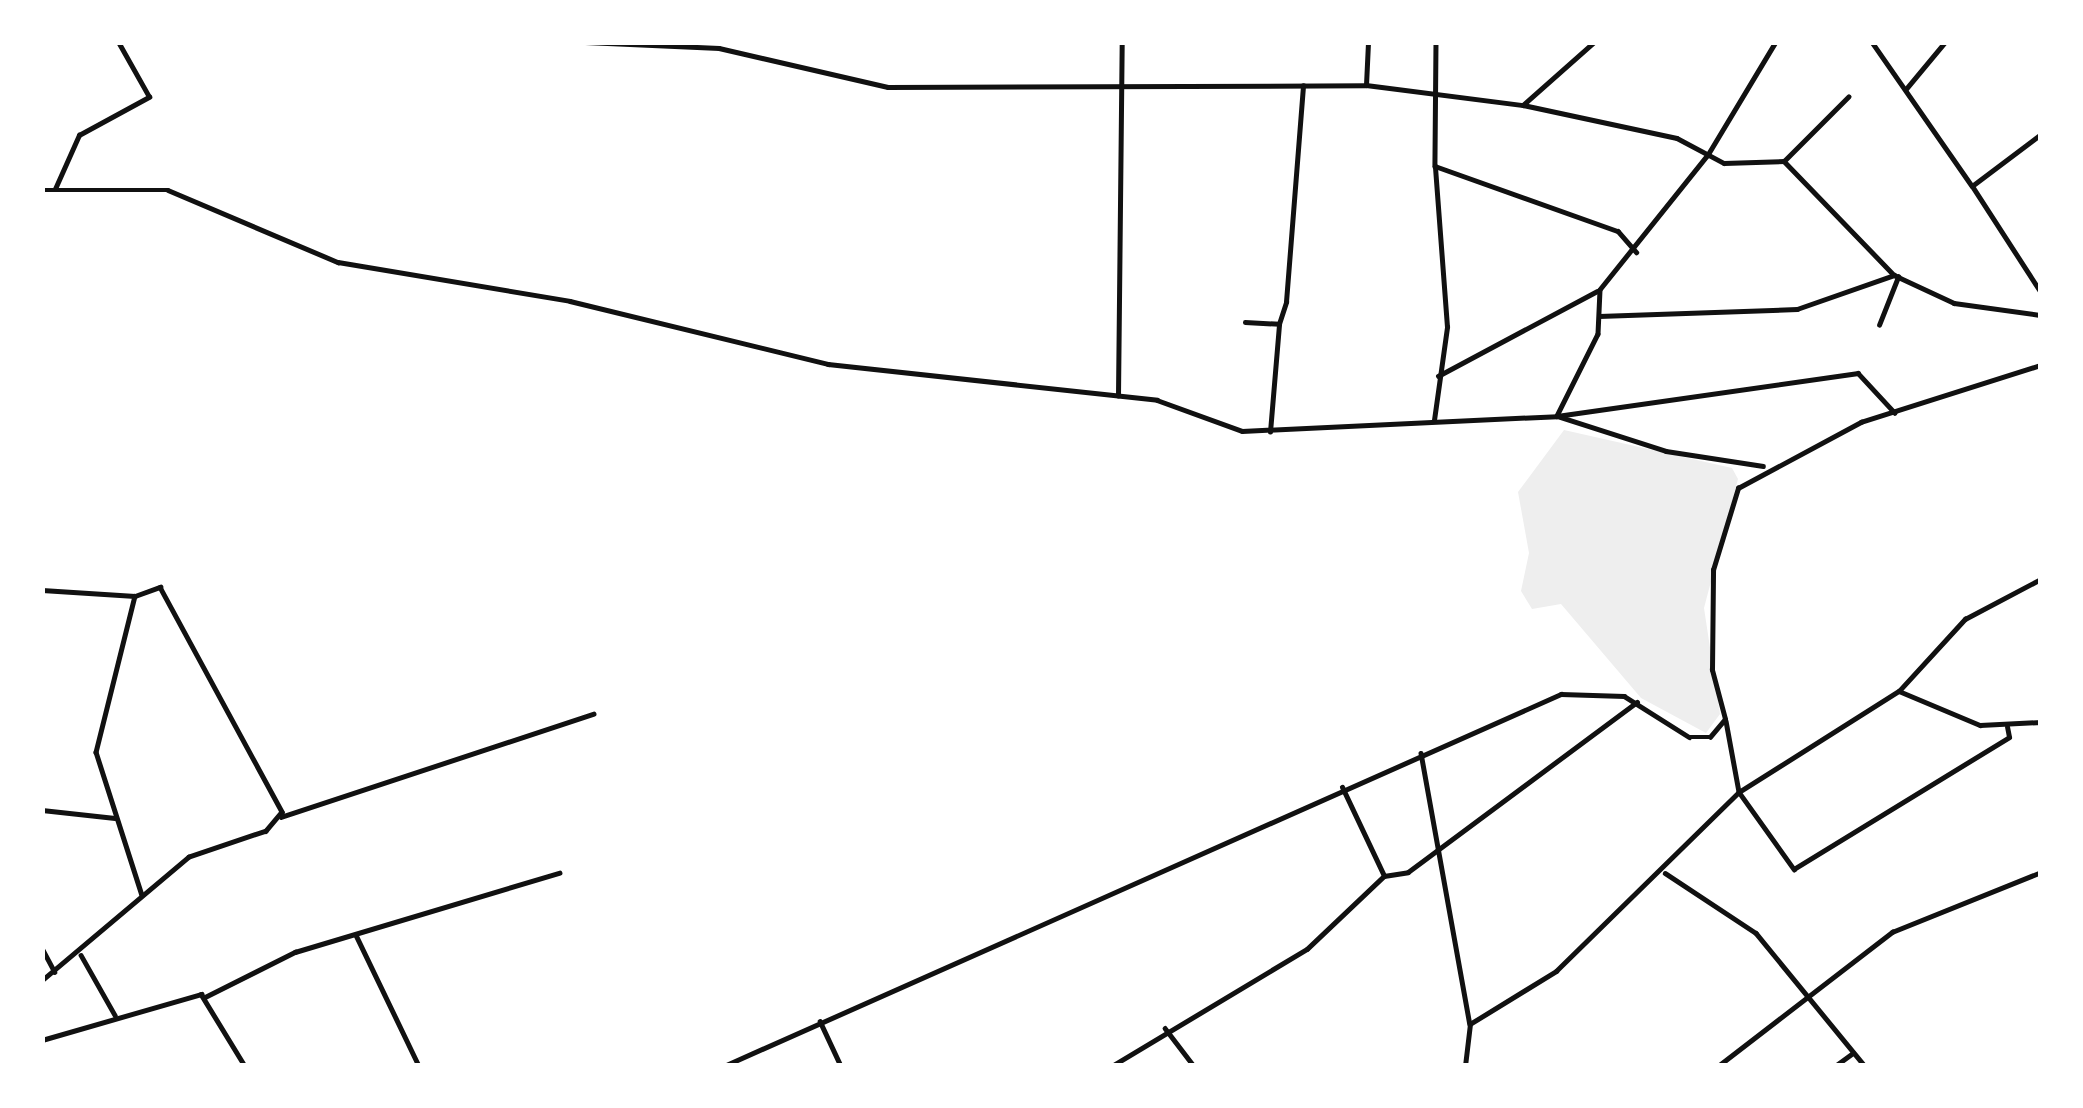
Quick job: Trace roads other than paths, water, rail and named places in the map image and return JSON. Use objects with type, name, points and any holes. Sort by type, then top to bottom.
[{"type":"street","points":[[55,190],[79,135],[149,97],[118,42]]},
{"type":"street","points":[[585,42],[719,48],[888,87],[1123,82],[1366,85],[1523,105],[1708,155],[1784,161],[1896,276],[1954,303],[2041,315]]},
{"type":"street","points":[[1118,396],[1122,42]]},
{"type":"street","points":[[1366,85],[1368,42]]},
{"type":"street","points":[[1434,420],[1448,327],[1435,166],[1436,42]]},
{"type":"street","points":[[1523,105],[1594,42]]},
{"type":"street","points":[[1438,376],[1600,290],[1636,252],[1708,155],[1776,42]]},
{"type":"street","points":[[1872,42],[2041,292]]},
{"type":"street","points":[[1906,89],[1945,42]]},
{"type":"street","points":[[1270,432],[1303,86]]},
{"type":"street","points":[[1784,161],[1848,97]]},
{"type":"street","points":[[1972,186],[2041,134]]},
{"type":"street","points":[[1435,166],[1618,231],[1636,252]]},
{"type":"street","points":[[42,190],[168,190],[338,262],[570,301],[828,364],[1118,396],[1270,432],[1557,416],[1858,373],[1895,413]]},
{"type":"street","points":[[1599,316],[1797,309],[1896,276]]},
{"type":"street","points":[[1879,325],[1896,276]]},
{"type":"street","points":[[1557,416],[1599,316],[1600,290]]},
{"type":"street","points":[[1245,322],[1280,325]]},
{"type":"street","points":[[1557,416],[1666,452],[1763,466],[1895,413],[2041,365]]},
{"type":"street","points":[[1763,466],[1721,521],[1713,570],[1712,670],[1739,792],[1794,869],[2009,737],[2007,727]]},
{"type":"street","points":[[1470,1024],[1556,971],[1665,873],[1739,792],[1899,691],[1964,620],[2041,579]]},
{"type":"street","points":[[42,590],[134,596],[160,587],[281,818]]},
{"type":"street","points":[[134,596],[96,752],[142,895]]},
{"type":"street","points":[[1899,691],[2007,727],[2041,722]]},
{"type":"street","points":[[724,1066],[1421,751],[1561,694],[1637,702],[1699,740],[1725,719]]},
{"type":"street","points":[[1112,1066],[1165,1028],[1307,950],[1384,876],[1441,850],[1637,702]]},
{"type":"street","points":[[42,981],[81,955],[189,857],[281,818],[593,714]]},
{"type":"street","points":[[1421,751],[1470,1024],[1473,1063],[1465,1066]]},
{"type":"street","points":[[1342,787],[1384,876]]},
{"type":"street","points":[[42,810],[115,818]]},
{"type":"street","points":[[1718,1066],[1892,932],[2041,872]]},
{"type":"street","points":[[42,1040],[115,1016],[205,997],[261,964],[559,873]]},
{"type":"street","points":[[1665,873],[1756,933],[1865,1066]]},
{"type":"street","points":[[356,935],[419,1066]]},
{"type":"street","points":[[42,948],[55,972]]},
{"type":"street","points":[[81,955],[115,1016]]},
{"type":"street","points":[[205,997],[245,1066]]},
{"type":"street","points":[[820,1021],[842,1066]]},
{"type":"street","points":[[1165,1028],[1194,1066]]},
{"type":"street","points":[[1835,1066],[1853,1053]]}]
